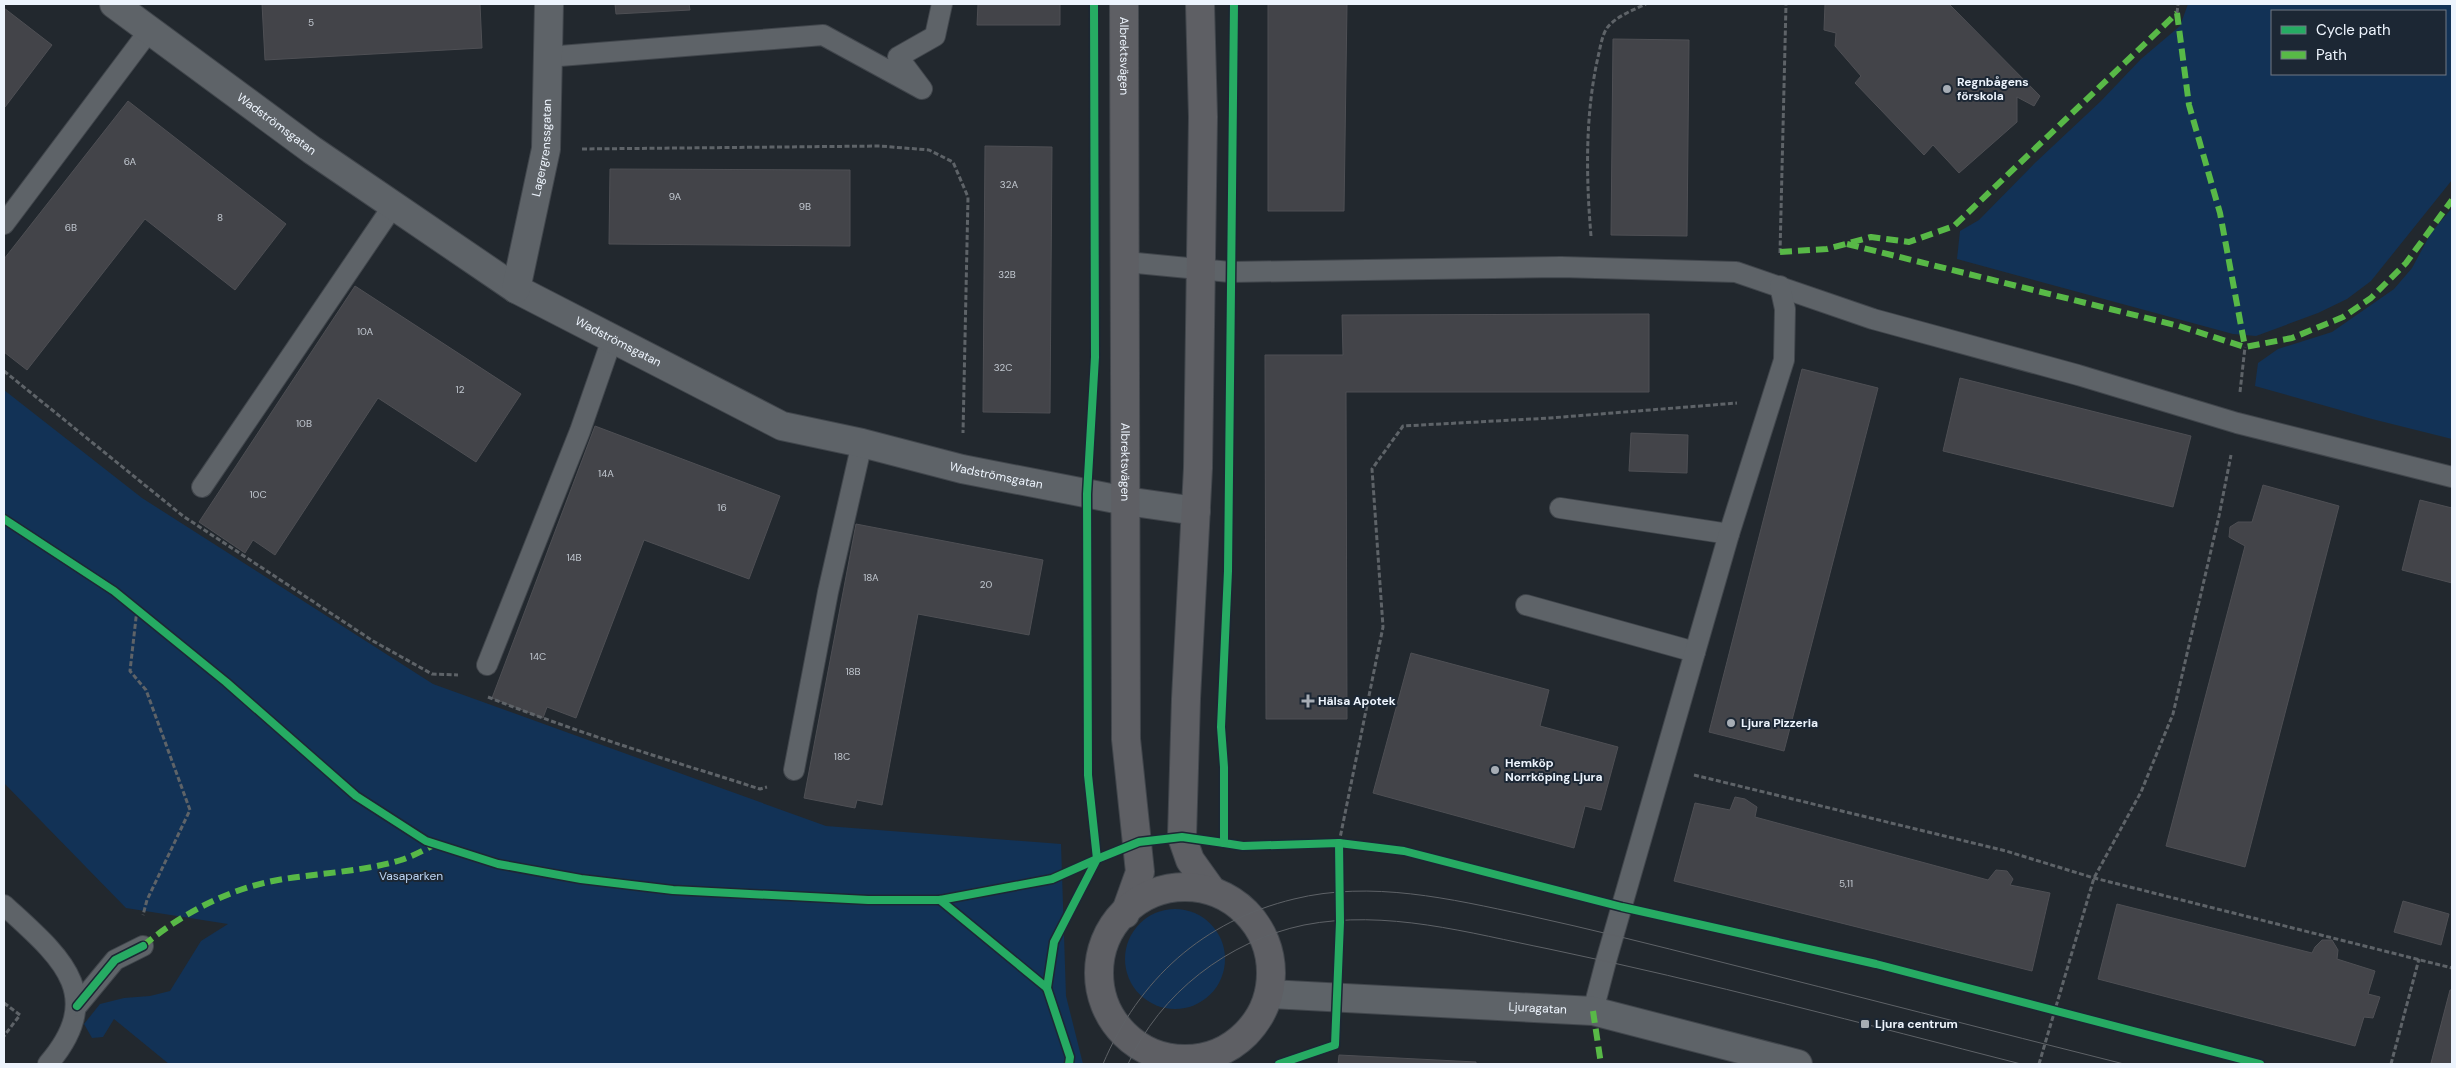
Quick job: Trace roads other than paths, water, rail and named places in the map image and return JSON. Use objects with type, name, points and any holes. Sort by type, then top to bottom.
[{"type":"main road","name":"Albrektsvägen","points":[[1124,4],[1126,739],[1140,872],[1125,914]]},
{"type":"main road","points":[[1200,4],[1203,117],[1196,511],[1186,699],[1182,837],[1190,860],[1210,888]]},
{"type":"main road","points":[[1179,886],[1210,888],[1231,897],[1249,912],[1266,937],[1271,953],[1272,965],[1269,994],[1257,1021],[1237,1041],[1208,1059],[1150,1059],[1118,1031],[1104,1009],[1098,984],[1100,958],[1109,934],[1125,914],[1149,895],[1179,886]]},
{"type":"street","name":"Wadströmsgatan","points":[[114,4],[312,150],[516,289],[782,426],[862,443],[962,469],[1126,501],[1196,511]]},
{"type":"street","name":"Lagergrenssgatan","points":[[516,289],[546,149],[549,4]]},
{"type":"street","name":"Ljuragatan","points":[[1269,994],[1593,1011],[1798,1064]]},
{"type":"lane","points":[[547,57],[823,35],[922,89],[898,57],[935,36],[942,4]]},
{"type":"lane","points":[[4,224],[149,30]]},
{"type":"lane","points":[[202,487],[394,206]]},
{"type":"lane","points":[[1126,262],[1201,271],[1593,268],[1736,272],[1873,319],[2078,375],[2237,423],[2452,477]]},
{"type":"lane","points":[[1593,1011],[1729,534],[1784,360],[1785,309],[1780,286]]},
{"type":"lane","points":[[486,670],[580,431],[612,339]]},
{"type":"lane","points":[[794,770],[828,592],[862,443]]},
{"type":"lane","points":[[1560,508],[1729,534]]},
{"type":"lane","points":[[1526,605],[1695,652]]},
{"type":"lane","points":[[4,905],[62,962],[73,987],[77,1006],[76,1019],[58,1053],[48,1064]]},
{"type":"lane","points":[[77,1006],[115,960],[143,946]]},
{"type":"tram line","points":[[1103,1064],[1118,1033],[1135,1005],[1155,980],[1203,938],[1231,922],[1261,909],[1294,899],[1352,891],[1381,891],[1440,898],[1550,920],[2124,1064]]},
{"type":"tram line","points":[[1128,1064],[1142,1038],[1158,1015],[1178,993],[1223,957],[1249,943],[1304,925],[1366,920],[1396,921],[1458,930],[1608,962],[1785,1004],[2021,1064]]},
{"type":"place","name":"Regnbågens förskola","points":[[1947,89]]},
{"type":"place","name":"Hälsa Apotek","points":[[1308,701]]},
{"type":"place","name":"Ljura Pizzeria","points":[[1731,723]]},
{"type":"place","name":"Hemköp Norrköping Ljura","points":[[1495,770]]},
{"type":"place","name":"Ljura centrum","points":[[1865,1024]]},
{"type":"park label","name":"Vasaparken","points":[[411,876]]}]
